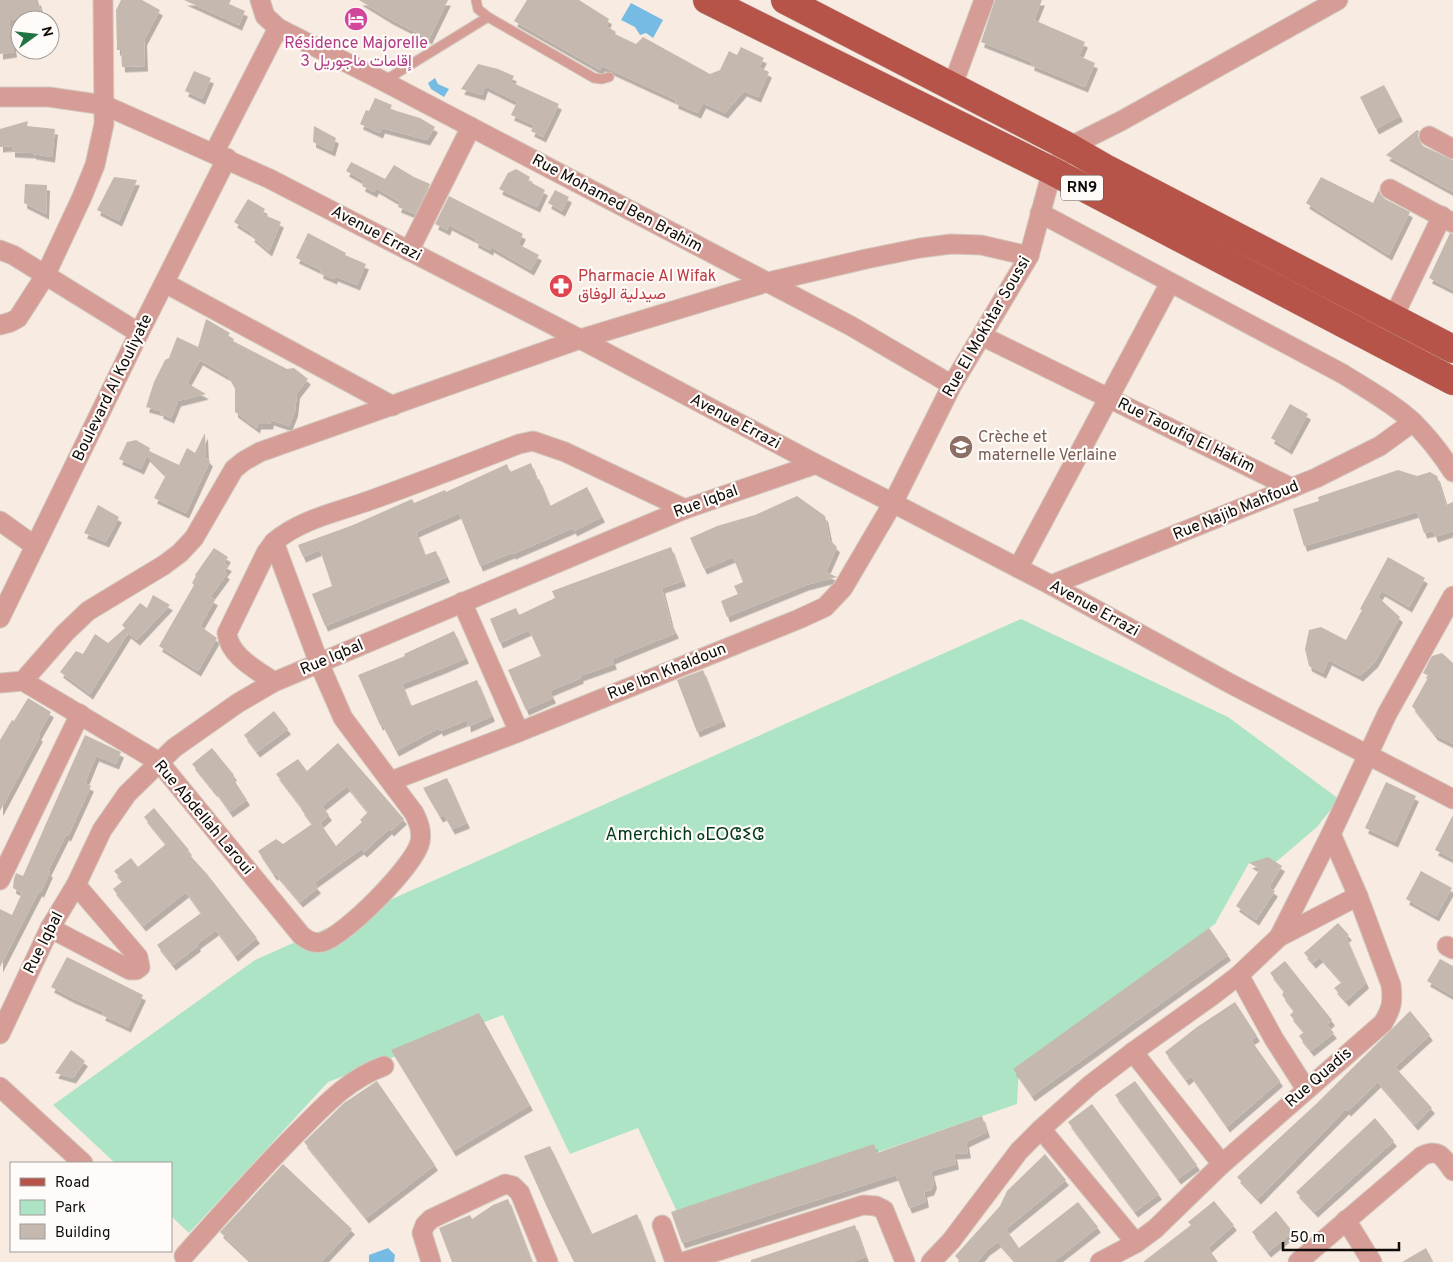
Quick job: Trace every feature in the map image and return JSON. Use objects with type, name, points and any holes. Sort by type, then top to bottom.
[{"type":"main road","name":"RN9","points":[[707,0],[1052,171],[1453,381]]},
{"type":"main road","name":"RN9","points":[[785,0],[1453,348]]},
{"type":"street","points":[[0,325],[18,318],[45,276],[95,165],[104,124],[103,0]]},
{"type":"street","points":[[260,0],[264,16],[278,28]]},
{"type":"street","points":[[952,86],[984,0]]},
{"type":"street","points":[[1068,147],[1121,121],[1330,2]]},
{"type":"street","name":"Rue Mohamed Ben Brahim","points":[[278,28],[768,282],[851,326],[952,385]]},
{"type":"street","name":"Boulevard Al Kouliyate","points":[[0,618],[165,283],[278,28]]},
{"type":"street","name":"Avenue Errazi","points":[[0,97],[49,97],[104,105],[221,155],[580,339],[816,464],[894,502],[1232,684],[1453,799]]},
{"type":"street","points":[[408,251],[471,127]]},
{"type":"street","points":[[1429,136],[1453,149]]},
{"type":"street","name":"Rue El Mokhtar Soussi","points":[[894,502],[952,385],[1029,256],[1052,171],[1068,147]]},
{"type":"street","points":[[1390,189],[1448,220],[1393,318]]},
{"type":"street","points":[[1040,213],[1343,374],[1413,422],[1440,452],[1453,472]]},
{"type":"street","points":[[0,683],[23,681],[88,611],[164,565],[180,553],[194,538],[234,469],[244,460],[260,452],[580,339],[768,282],[866,258],[951,244],[981,245],[1029,256]]},
{"type":"street","points":[[0,250],[13,255],[139,333]]},
{"type":"street","points":[[165,283],[393,406]]},
{"type":"street","name":"Rue Taoufiq El Hakim","points":[[1018,568],[1170,283]]},
{"type":"street","name":"Rue Taoufiq El Hakim","points":[[982,336],[1292,488]]},
{"type":"street","name":"Rue Najib Mahfoud","points":[[1051,585],[1292,488],[1362,456],[1394,437],[1413,422]]},
{"type":"street","points":[[274,682],[238,656],[230,647],[226,633],[262,561],[274,542],[301,524],[519,444],[533,441],[565,452],[685,509]]},
{"type":"street","name":"Rue Iqbal","points":[[0,1034],[50,928],[76,885],[102,830],[127,794],[174,748],[238,703],[274,682],[685,509],[816,464]]},
{"type":"street","name":"Rue Ibn Khaldoun","points":[[391,781],[519,732],[799,619],[825,606],[843,588],[894,502]]},
{"type":"street","points":[[0,522],[35,546]]},
{"type":"street","points":[[274,542],[319,663],[343,718],[391,781]]},
{"type":"street","points":[[1279,937],[1331,834],[1387,714],[1453,596]]},
{"type":"street","points":[[462,602],[519,732]]},
{"type":"street","name":"Rue Abdellah Laroui","points":[[23,681],[160,762],[292,925],[311,942],[321,942],[338,935],[372,905],[401,873],[420,844],[421,828],[414,813],[391,781]]},
{"type":"street","points":[[0,880],[80,714]]},
{"type":"street","name":"Rue Quadis","points":[[1100,1262],[1136,1243],[1161,1224],[1222,1164],[1383,1023],[1391,1010],[1393,999],[1391,984],[1358,896],[1331,834]]},
{"type":"street","points":[[50,928],[130,970],[136,970],[140,967],[138,957],[76,885]]},
{"type":"street","points":[[932,1262],[951,1241],[1019,1152],[1041,1129],[1090,1085],[1214,995],[1239,975],[1279,937],[1358,896]]},
{"type":"street","points":[[1239,975],[1274,1039],[1306,1089]]},
{"type":"street","points":[[1133,1052],[1222,1164]]},
{"type":"street","points":[[182,1254],[326,1103],[345,1087],[370,1071],[384,1066]]},
{"type":"street","points":[[0,1087],[82,1162]]},
{"type":"street","points":[[1041,1129],[1136,1243]]},
{"type":"street","points":[[1298,1262],[1422,1156],[1430,1152],[1438,1153],[1453,1170]]},
{"type":"street","points":[[431,1262],[422,1233],[425,1225],[432,1219],[505,1184],[513,1186],[520,1192],[548,1262]]},
{"type":"street","points":[[683,1262],[863,1205],[876,1206],[884,1210],[906,1262]]},
{"type":"street","points":[[1346,1220],[1372,1262]]},
{"type":"street","points":[[662,1225],[675,1262]]},
{"type":"lane","points":[[476,0],[478,9],[488,17],[594,78],[602,79],[608,77]]},
{"type":"lane","points":[[383,81],[488,17]]},
{"type":"green space","points":[[1021,619],[1228,717],[1339,799],[1317,827],[1276,862],[1249,863],[1215,924],[1019,1067],[1017,1104],[887,1149],[679,1216],[638,1128],[570,1154],[503,1015],[328,1082],[189,1233],[172,1217],[172,1162],[114,1162],[53,1105],[255,960]]},
{"type":"water","points":[[631,3],[663,20],[653,38],[646,33],[640,35],[635,27],[621,20]]},
{"type":"water","points":[[435,78],[438,84],[449,89],[444,97],[431,89],[428,83]]},
{"type":"water","points":[[388,1248],[395,1255],[394,1262],[369,1262],[369,1255]]},
{"type":"building","points":[[0,0],[38,0],[40,10],[10,10],[10,53],[0,54]]},
{"type":"building","points":[[121,0],[142,0],[160,10],[144,40],[145,66],[122,67],[121,50],[117,50],[116,10]]},
{"type":"building","points":[[184,0],[231,0],[229,4],[245,11],[239,25]]},
{"type":"building","points":[[359,0],[448,0],[429,39],[390,19]]},
{"type":"building","points":[[527,0],[579,0],[609,19],[606,26],[616,32],[615,34],[636,44],[643,37],[710,74],[720,70],[729,51],[737,55],[741,47],[764,58],[759,67],[769,72],[758,97],[744,91],[725,113],[703,103],[698,113],[675,103],[676,100],[602,66],[600,70],[514,21]]},
{"type":"building","points":[[995,0],[1042,0],[1034,20],[1085,42],[1079,56],[1095,63],[1085,87],[1031,65],[1032,62],[981,42]]},
{"type":"building","points":[[478,64],[498,69],[514,76],[511,82],[559,104],[543,137],[531,131],[534,125],[511,115],[517,102],[485,86],[482,95],[461,89]]},
{"type":"building","points":[[194,71],[211,78],[202,99],[185,91]]},
{"type":"building","points":[[1384,85],[1400,116],[1376,129],[1360,97]]},
{"type":"building","points":[[375,98],[392,105],[390,109],[420,118],[435,127],[427,140],[382,128],[380,133],[360,124],[366,110],[369,111]]},
{"type":"building","points":[[28,121],[27,126],[55,129],[52,157],[33,153],[12,152],[12,146],[0,147],[0,129]]},
{"type":"building","points":[[314,126],[336,138],[332,151],[313,142]]},
{"type":"building","points":[[1417,130],[1419,131],[1419,141],[1423,146],[1453,160],[1453,192],[1386,155]]},
{"type":"building","points":[[351,162],[385,179],[394,165],[430,184],[415,214],[398,207],[400,202],[376,188],[374,192],[362,186],[364,181],[346,171]]},
{"type":"building","points":[[516,169],[530,177],[528,181],[545,190],[537,207],[499,189],[508,173]]},
{"type":"building","points":[[114,177],[137,180],[119,221],[97,210]]},
{"type":"building","points":[[1321,177],[1373,203],[1379,190],[1385,199],[1410,212],[1389,255],[1306,203]]},
{"type":"building","points":[[25,184],[47,185],[46,214],[24,203]]},
{"type":"building","points":[[555,190],[569,197],[562,211],[548,203]]},
{"type":"building","points":[[449,196],[523,234],[518,244],[539,255],[531,270],[491,247],[490,250],[475,242],[476,239],[449,225],[447,230],[435,224]]},
{"type":"building","points":[[248,199],[265,209],[262,214],[281,222],[269,251],[251,236],[253,234],[234,222]]},
{"type":"building","points":[[308,233],[346,253],[345,255],[366,264],[357,285],[335,276],[334,279],[320,273],[321,270],[296,258]]},
{"type":"building","points":[[1450,233],[1453,234],[1453,290],[1429,278]]},
{"type":"building","points":[[206,319],[230,333],[228,336],[234,339],[233,341],[287,369],[294,368],[308,379],[297,393],[295,411],[289,426],[271,420],[270,424],[258,424],[257,428],[235,412],[235,388],[228,376],[200,360],[187,383],[206,394],[178,401],[171,418],[160,413],[161,411],[146,407],[154,382],[165,360],[169,358],[177,337],[198,347]]},
{"type":"building","points":[[1290,404],[1308,414],[1289,449],[1271,438]]},
{"type":"building","points":[[205,433],[206,457],[210,461],[186,513],[154,498],[166,475],[147,456],[141,469],[119,459],[127,442],[136,440],[150,448],[149,451],[179,465],[187,448],[195,453]]},
{"type":"building","points":[[531,463],[550,506],[587,487],[602,517],[574,531],[573,528],[480,566],[459,513],[416,532],[425,555],[436,551],[447,577],[325,626],[312,594],[332,586],[320,550],[303,557],[298,545],[353,525],[412,499],[414,503],[445,490],[446,492],[507,464],[510,472]]},
{"type":"building","points":[[1398,470],[1417,476],[1430,472],[1437,476],[1446,505],[1453,502],[1453,531],[1435,537],[1433,531],[1424,533],[1417,512],[1304,546],[1293,509],[1319,501],[1318,497]]},
{"type":"building","points":[[797,496],[825,516],[830,540],[837,547],[826,572],[837,577],[806,585],[727,617],[721,601],[738,594],[734,586],[743,582],[733,557],[704,569],[690,538],[717,526],[755,515]]},
{"type":"building","points":[[98,505],[119,517],[106,542],[84,533]]},
{"type":"building","points":[[671,547],[683,581],[662,588],[671,623],[676,633],[612,659],[614,664],[580,676],[581,678],[550,691],[553,698],[526,710],[508,670],[541,656],[529,630],[500,643],[490,619],[516,608],[519,615],[555,598],[552,591]]},
{"type":"building","points":[[214,548],[228,557],[224,563],[229,566],[224,572],[227,574],[210,597],[215,600],[200,626],[217,638],[198,671],[159,646],[194,585],[192,583],[195,575]]},
{"type":"building","points":[[1388,557],[1425,578],[1409,607],[1382,591],[1378,597],[1400,617],[1375,662],[1360,676],[1329,660],[1323,673],[1309,666],[1305,649],[1309,630],[1321,627],[1346,640],[1362,610],[1360,609]]},
{"type":"building","points":[[153,595],[170,605],[137,640],[128,633],[90,694],[60,672],[76,651],[83,654],[95,634],[108,643],[125,628],[122,625],[140,603],[147,608]]},
{"type":"building","points":[[454,631],[466,658],[402,684],[411,706],[477,680],[492,716],[468,727],[467,720],[440,731],[439,728],[396,751],[382,724],[380,725],[358,675],[405,656],[404,654]]},
{"type":"building","points":[[1442,653],[1453,663],[1453,744],[1435,735],[1412,706],[1429,676],[1423,673],[1432,656]]},
{"type":"building","points":[[703,670],[723,721],[697,732],[677,680]]},
{"type":"building","points":[[28,698],[51,712],[0,811],[0,740]]},
{"type":"building","points":[[274,711],[288,729],[257,752],[244,735]]},
{"type":"building","points":[[85,735],[121,752],[116,764],[96,756],[85,783],[91,786],[68,836],[66,835],[48,871],[50,872],[41,892],[39,891],[0,967],[0,909],[12,915],[22,893],[13,888],[16,873],[23,876]]},
{"type":"building","points":[[338,743],[404,819],[391,831],[389,829],[364,852],[361,849],[314,883],[318,888],[300,902],[276,874],[274,875],[258,851],[276,839],[283,844],[312,824],[276,774],[298,759],[307,771]],"holes":[[[347,786],[368,812],[360,820],[362,822],[336,846],[320,823],[329,815],[322,806]]]},
{"type":"building","points":[[212,748],[234,775],[232,777],[247,800],[230,812],[192,764]]},
{"type":"building","points":[[447,778],[467,823],[452,829],[444,815],[440,817],[423,788]]},
{"type":"building","points":[[1386,782],[1416,796],[1395,842],[1365,828]]},
{"type":"building","points":[[154,808],[257,938],[235,956],[216,930],[173,965],[157,945],[201,913],[186,892],[143,926],[113,889],[123,881],[114,871],[131,858],[138,867],[166,844],[144,817]]},
{"type":"building","points":[[1453,815],[1453,859],[1435,850]]},
{"type":"building","points":[[1268,857],[1282,866],[1269,887],[1275,891],[1256,920],[1236,906],[1260,869],[1249,863]]},
{"type":"building","points":[[1421,871],[1452,888],[1436,916],[1406,899]]},
{"type":"building","points":[[1338,923],[1349,935],[1346,937],[1366,983],[1346,1001],[1334,988],[1342,982],[1320,957],[1313,963],[1304,953]]},
{"type":"building","points":[[1209,928],[1228,955],[1032,1096],[1013,1069]]},
{"type":"building","points":[[67,957],[143,995],[128,1027],[102,1015],[104,1012],[51,987]]},
{"type":"building","points":[[1440,959],[1453,966],[1453,996],[1427,981]]},
{"type":"building","points":[[1285,961],[1332,1020],[1327,1025],[1334,1033],[1311,1051],[1299,1036],[1304,1032],[1290,1015],[1294,1011],[1282,995],[1284,991],[1270,973]]},
{"type":"building","points":[[1235,1002],[1257,1036],[1251,1040],[1280,1081],[1227,1127],[1191,1076],[1186,1080],[1165,1052],[1197,1027]]},
{"type":"building","points":[[1410,1011],[1430,1035],[1395,1067],[1432,1108],[1415,1125],[1378,1082],[1348,1111],[1346,1109],[1258,1199],[1237,1177],[1315,1105]]},
{"type":"building","points":[[479,1013],[530,1105],[453,1151],[391,1050]]},
{"type":"building","points":[[71,1050],[85,1061],[73,1078],[55,1073]]},
{"type":"building","points":[[377,1081],[435,1165],[366,1218],[304,1142],[344,1103]]},
{"type":"building","points":[[1135,1081],[1197,1165],[1178,1179],[1115,1095]]},
{"type":"building","points":[[1092,1104],[1159,1194],[1135,1212],[1068,1122]]},
{"type":"building","points":[[982,1116],[987,1132],[966,1142],[968,1153],[954,1154],[956,1164],[931,1171],[934,1183],[931,1190],[924,1192],[926,1202],[909,1208],[896,1175],[682,1243],[671,1212],[874,1144],[877,1153]]},
{"type":"building","points":[[1375,1118],[1394,1141],[1315,1212],[1296,1192]]},
{"type":"building","points":[[550,1146],[592,1234],[637,1214],[655,1262],[574,1262],[524,1156]]},
{"type":"building","points":[[1045,1154],[1066,1180],[1006,1229],[1019,1248],[1078,1202],[1098,1227],[1053,1262],[1016,1262],[998,1242],[987,1250],[977,1262],[961,1262],[955,1256],[1000,1206],[1007,1191]]},
{"type":"building","points":[[283,1164],[352,1229],[321,1262],[252,1262],[220,1232]]},
{"type":"building","points":[[508,1199],[532,1262],[452,1262],[439,1228],[470,1215],[472,1219],[493,1205]]},
{"type":"building","points":[[1214,1201],[1234,1225],[1208,1248],[1218,1262],[1143,1262],[1191,1225],[1188,1222]]},
{"type":"building","points":[[1276,1211],[1293,1232],[1268,1252],[1252,1232]]},
{"type":"building","points":[[855,1225],[866,1257],[851,1262],[751,1262],[751,1260]]},
{"type":"building","points":[[1426,1248],[1433,1262],[1402,1262]]},
{"type":"place","name":"Résidence Majorelle إقامات ماجوريل 3","points":[[356,19]]},
{"type":"place","name":"Pharmacie Al Wifak صيدلية الوفاق","points":[[561,286]]},
{"type":"place","name":"Crèche et maternelle Verlaine","points":[[961,447]]},
{"type":"district","name":"Amerchich ⴰⵎⵔⵛⵉⵛ","points":[[685,835]]}]
